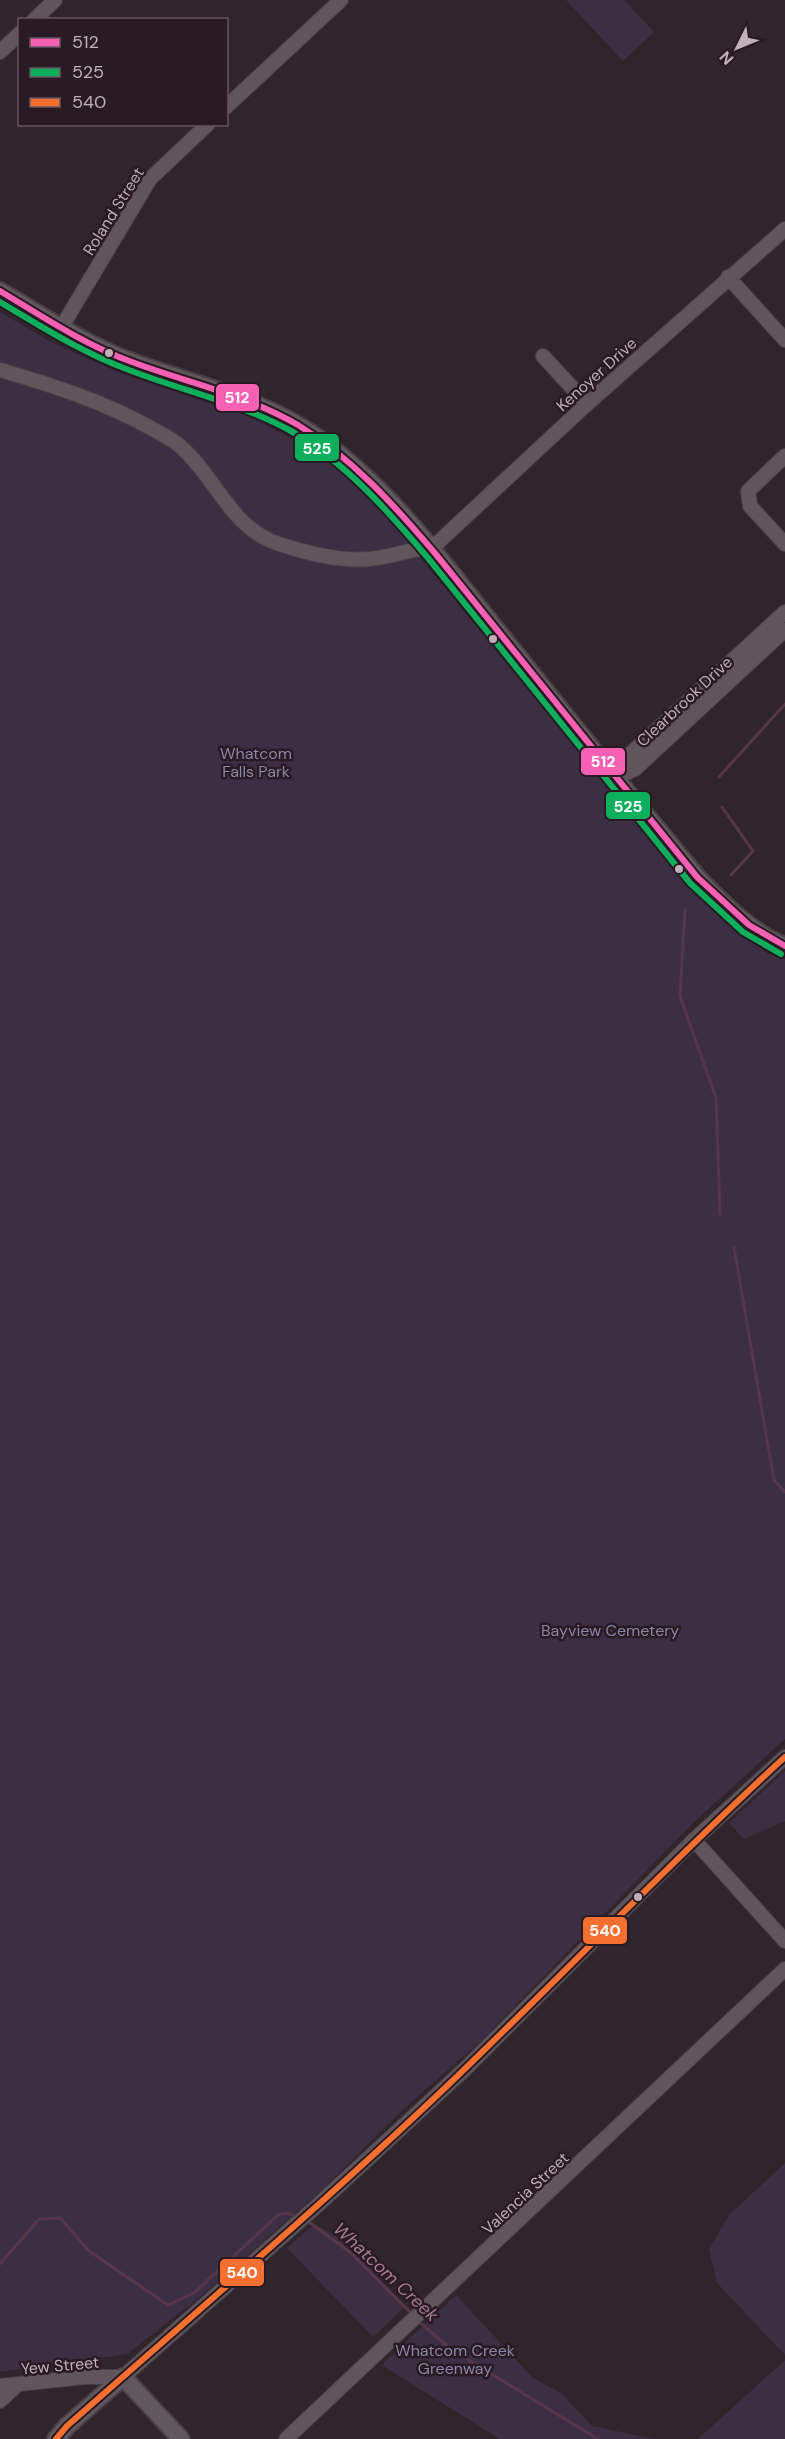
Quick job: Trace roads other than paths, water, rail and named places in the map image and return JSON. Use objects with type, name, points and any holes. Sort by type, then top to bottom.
[{"type":"main road","points":[[0,291],[61,328],[129,361],[252,404],[301,427],[369,479],[432,548],[697,877],[730,910],[767,937],[785,946]]},
{"type":"main road","points":[[56,2439],[67,2426],[123,2377],[181,2439]]},
{"type":"street","points":[[36,18],[55,0]]},
{"type":"street","points":[[228,105],[341,0]]},
{"type":"street","points":[[0,52],[18,35]]},
{"type":"street","name":"Roland Street","points":[[61,328],[150,179],[206,126]]},
{"type":"street","name":"Kenoyer Drive","points":[[432,548],[587,404],[785,229]]},
{"type":"street","points":[[728,277],[785,340]]},
{"type":"street","points":[[543,356],[587,404]]},
{"type":"street","points":[[0,370],[74,393],[139,422],[171,440],[200,467],[244,525],[278,544],[348,559],[369,559],[410,549],[432,548]]},
{"type":"street","points":[[785,456],[748,491],[750,506],[785,544]]},
{"type":"street","name":"Clearbrook Drive","points":[[617,777],[626,758],[785,612]]},
{"type":"street","name":"Clearbrook Drive","points":[[617,777],[635,769],[785,630]]},
{"type":"street","points":[[123,2377],[320,2203],[495,2041],[694,1840],[785,1757]]},
{"type":"street","points":[[694,1840],[785,1941]]},
{"type":"street","name":"Valencia Street","points":[[286,2439],[785,1969]]},
{"type":"street","name":"Yew Street","points":[[0,2386],[123,2377]]},
{"type":"street","points":[[0,2401],[17,2385]]},
{"type":"waterway","points":[[719,777],[785,704]]},
{"type":"waterway","points":[[722,807],[753,851],[731,875]]},
{"type":"waterway","points":[[685,910],[680,996],[716,1098],[720,1214]]},
{"type":"waterway","points":[[734,1248],[774,1480],[785,1492]]},
{"type":"waterway","name":"Whatcom Creek","points":[[0,2264],[39,2219],[60,2218],[89,2251],[168,2305],[194,2293],[278,2215],[286,2213],[297,2216]]},
{"type":"waterway","name":"Whatcom Creek","points":[[306,2220],[351,2253],[413,2315]]},
{"type":"waterway","name":"Whatcom Creek","points":[[417,2320],[452,2350],[598,2439]]},
{"type":"park label","name":"Whatcom Falls Park","points":[[256,762]]},
{"type":"park label","name":"Bayview Cemetery","points":[[610,1630]]},
{"type":"park label","name":"Whatcom Creek Greenway","points":[[455,2359]]}]
